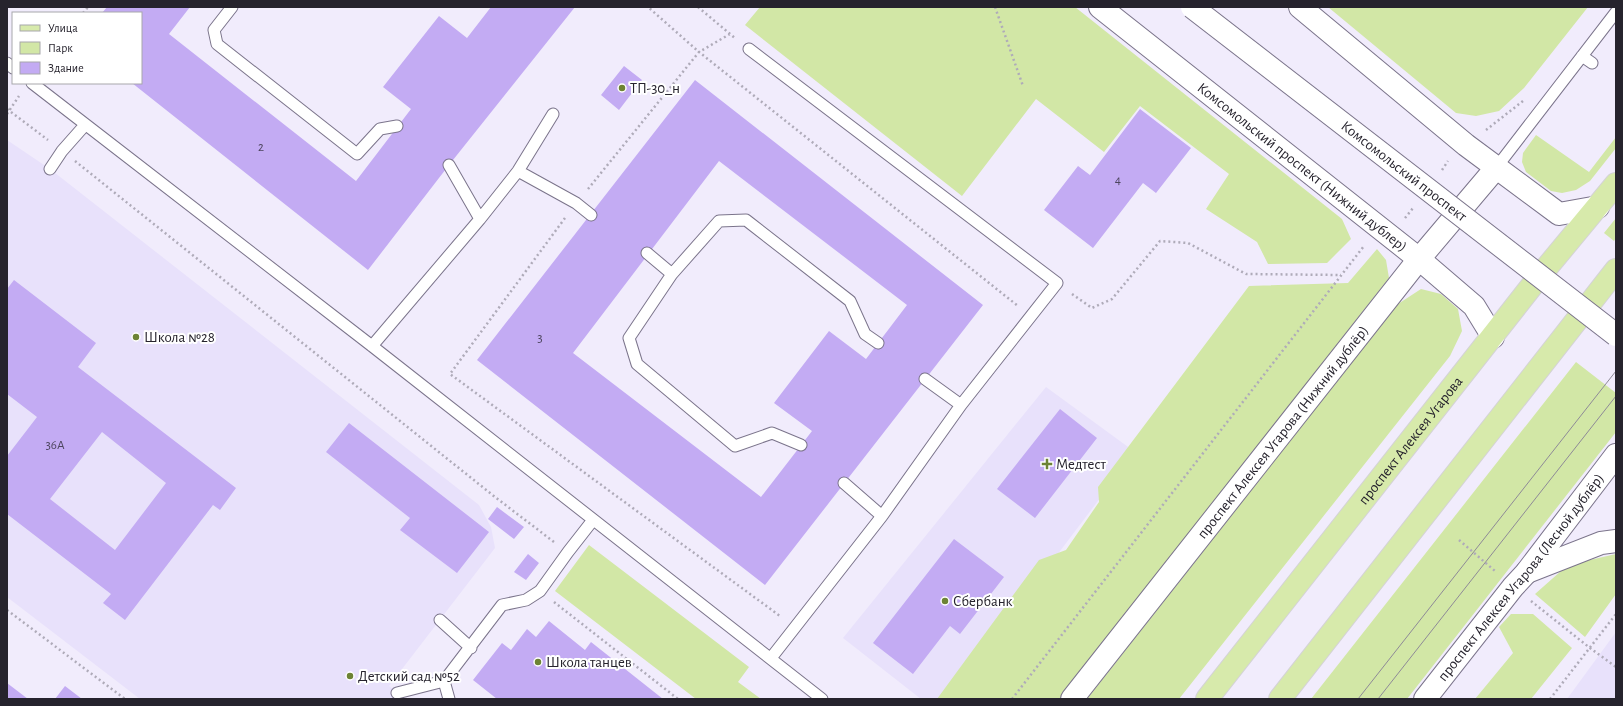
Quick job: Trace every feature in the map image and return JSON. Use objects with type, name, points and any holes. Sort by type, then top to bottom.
[{"type":"main road","name":"проспект Алексея Угарова","points":[[1207,699],[1493,338],[1538,278],[1616,184]]},
{"type":"main road","points":[[1280,699],[1616,270]]},
{"type":"street","name":"Комсомольский проспект (Нижний дублер)","points":[[1100,7],[1419,259],[1474,306],[1493,338]]},
{"type":"street","name":"Комсомольский проспект","points":[[1192,7],[1616,335]]},
{"type":"street","points":[[1300,7],[1466,145],[1559,214],[1598,207]]},
{"type":"street","name":"проспект Алексея Угарова (Нижний дублёр)","points":[[1072,699],[1419,259],[1496,168]]},
{"type":"street","name":"проспект Алексея Угарова (Лесной дублёр)","points":[[1425,699],[1513,587],[1614,466]]},
{"type":"street","points":[[1526,573],[1601,543],[1616,541]]},
{"type":"lane","points":[[232,7],[214,30],[217,44],[357,154],[380,129],[397,126]]},
{"type":"lane","points":[[1496,168],[1616,12]]},
{"type":"lane","points":[[749,49],[1057,283],[961,406],[882,516],[771,658]]},
{"type":"lane","points":[[1582,56],[1592,63]]},
{"type":"lane","points":[[33,84],[372,346],[822,699]]},
{"type":"lane","points":[[372,346],[480,219],[518,171],[553,114]]},
{"type":"lane","points":[[50,169],[62,151],[85,125]]},
{"type":"lane","points":[[449,165],[480,219]]},
{"type":"lane","points":[[518,171],[576,203],[591,215]]},
{"type":"lane","points":[[800,446],[772,433],[735,446],[637,364],[629,338],[672,274],[719,221],[746,220],[850,301],[865,334],[878,343]]},
{"type":"lane","points":[[647,253],[672,274]]},
{"type":"lane","points":[[925,379],[961,406]]},
{"type":"lane","points":[[844,483],[882,516]]},
{"type":"lane","points":[[397,693],[444,681],[502,606],[526,600],[540,591],[593,520]]},
{"type":"lane","points":[[440,620],[471,648]]},
{"type":"lane","points":[[444,681],[448,699]]},
{"type":"path","points":[[648,7],[699,52],[1031,316]]},
{"type":"path","points":[[698,7],[749,49]]},
{"type":"path","points":[[995,7],[1023,86]]},
{"type":"path","points":[[730,34],[699,52],[576,203],[450,374],[795,627]]},
{"type":"path","points":[[7,114],[8,109],[21,94]]},
{"type":"path","points":[[1466,145],[1523,100]]},
{"type":"path","points":[[8,109],[482,487],[568,552]]},
{"type":"path","points":[[1012,699],[1367,241],[1381,230]]},
{"type":"path","points":[[1057,283],[1092,308],[1112,299],[1160,240],[1188,243],[1246,274],[1341,275]]},
{"type":"path","points":[[1459,540],[1499,575]]},
{"type":"path","points":[[540,591],[678,699]]},
{"type":"path","points":[[1530,600],[1616,667]]},
{"type":"path","points":[[7,610],[124,699]]},
{"type":"path","points":[[1550,699],[1616,614]]},
{"type":"shaded area","name":"Школа №28","points":[[7,140],[50,169],[479,505],[491,527],[495,548],[389,686],[405,699],[140,699],[7,597]]},
{"type":"shaded area","points":[[1046,387],[1135,452],[948,699],[921,699],[843,638]]},
{"type":"shaded area","points":[[1616,632],[1616,699],[1567,699]]},
{"type":"green space","points":[[760,7],[1075,7],[1342,219],[1351,239],[1327,263],[1268,264],[1257,242],[1206,209],[1229,174],[1140,106],[1104,152],[1036,99],[962,196],[745,25]]},
{"type":"green space","points":[[1328,7],[1588,7],[1524,88],[1499,111],[1476,116],[1456,113]]},
{"type":"green space","points":[[1536,135],[1589,172],[1616,137],[1616,148],[1590,181],[1576,190],[1562,193],[1551,191],[1526,172],[1522,162],[1523,153]]},
{"type":"green space","points":[[1616,218],[1616,238],[1614,241],[1604,233]]},
{"type":"green space","points":[[1377,249],[1386,260],[1389,278],[1059,699],[937,699],[1039,560],[1066,550],[1099,502],[1098,487],[1249,286],[1348,283]]},
{"type":"green space","points":[[1421,289],[1441,294],[1458,309],[1462,331],[1450,356],[1179,699],[1087,699],[1398,304]]},
{"type":"green space","points":[[1576,362],[1616,393],[1616,432],[1407,699],[1311,699]]},
{"type":"green space","points":[[589,545],[749,667],[738,682],[761,699],[696,699],[555,591]]},
{"type":"green space","points":[[1616,554],[1616,594],[1585,637],[1535,594],[1561,571],[1581,562]]},
{"type":"green space","points":[[1511,614],[1533,614],[1572,648],[1531,699],[1475,699],[1513,653],[1499,627]]},
{"type":"building","points":[[107,7],[190,7],[169,34],[356,181],[411,109],[383,87],[439,16],[467,38],[491,7],[575,7],[449,165],[368,270],[133,84],[142,84],[142,12],[103,12]]},
{"type":"building","name":"ТП-30_н","points":[[624,66],[642,80],[619,110],[601,95]]},
{"type":"building","points":[[695,80],[983,305],[765,585],[477,360]],"holes":[[[719,161],[907,305],[866,359],[829,331],[774,403],[812,431],[761,497],[573,353]]]},
{"type":"building","points":[[1140,109],[1191,148],[1156,193],[1143,183],[1093,248],[1044,210],[1078,166],[1090,175]]},
{"type":"building","points":[[14,280],[96,343],[78,367],[236,488],[220,510],[213,505],[125,620],[103,603],[111,594],[7,514],[7,456],[37,417],[7,394],[7,289]],"holes":[[[102,432],[166,483],[115,550],[50,499]]]},
{"type":"building","name":"Медтест","points":[[1060,409],[1097,438],[1035,518],[997,489]]},
{"type":"building","points":[[349,423],[489,532],[457,573],[400,530],[410,518],[326,452]]},
{"type":"building","points":[[497,507],[524,527],[514,539],[488,519]]},
{"type":"building","name":"Сбербанк","points":[[954,539],[1004,577],[960,634],[950,626],[913,674],[873,643]]},
{"type":"building","points":[[528,554],[539,563],[526,580],[514,572]]},
{"type":"building","points":[[549,621],[585,650],[591,642],[663,699],[497,699],[473,680],[502,643],[511,650],[527,629],[536,637]]},
{"type":"building","points":[[7,683],[28,699],[7,699]]},
{"type":"building","points":[[65,686],[82,699],[55,699]]},
{"type":"tram line","points":[[1358,699],[1616,371]]},
{"type":"tram line","points":[[1378,699],[1616,396]]},
{"type":"place","name":"ТП-30_н","points":[[622,88]]},
{"type":"place","name":"Школа №28","points":[[136,337]]},
{"type":"place","name":"Медтест","points":[[1047,464]]},
{"type":"place","name":"Сбербанк","points":[[945,601]]},
{"type":"place","name":"Школа танцев","points":[[538,662]]},
{"type":"place","name":"Детский сад №52","points":[[350,676]]}]
